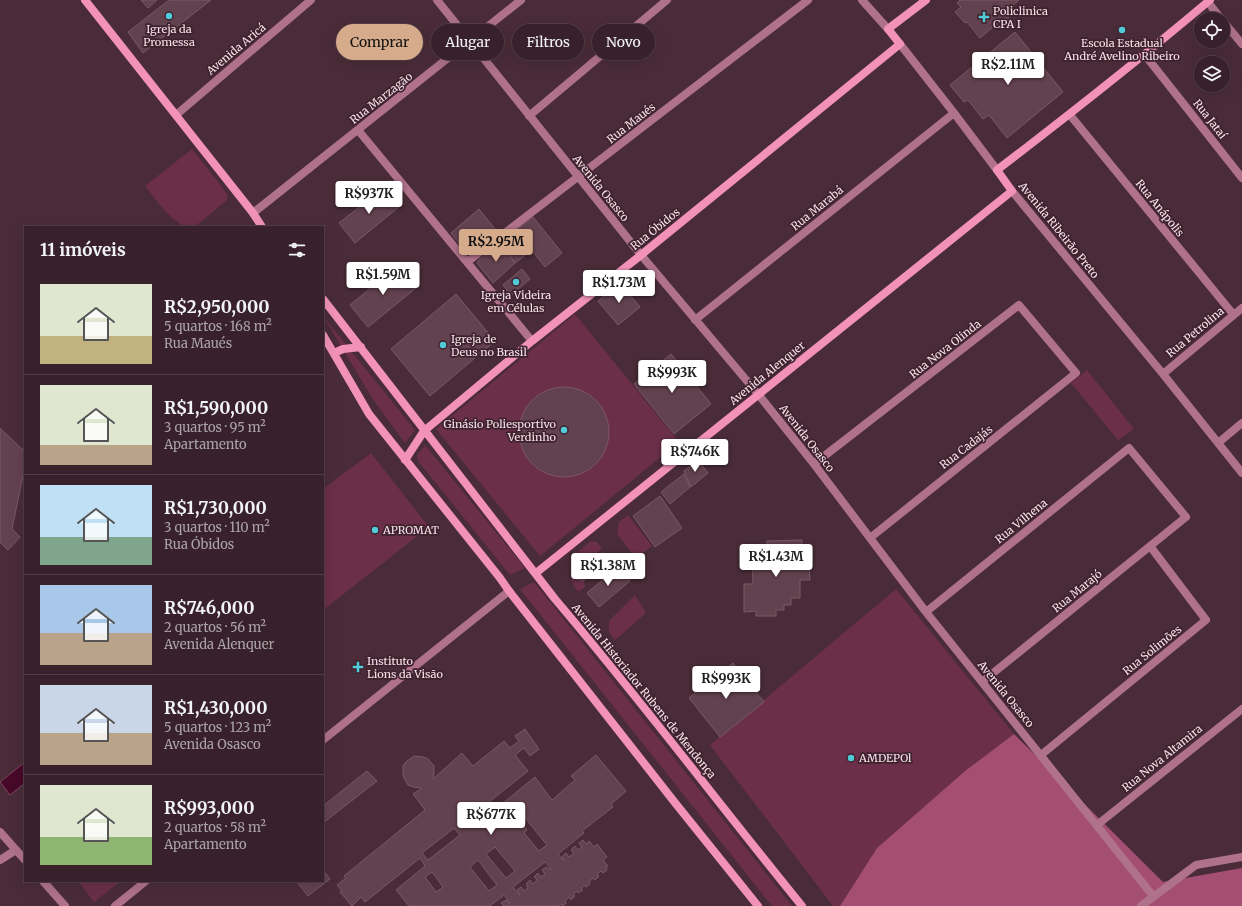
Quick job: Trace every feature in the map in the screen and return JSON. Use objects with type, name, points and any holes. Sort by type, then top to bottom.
[{"type":"main road","points":[[84,0],[253,213],[261,226]]},
{"type":"main road","points":[[888,29],[926,0]]},
{"type":"main road","points":[[997,170],[1070,115],[1209,1]]},
{"type":"main road","name":"Avenida Ribeirão Preto","points":[[888,29],[900,44]]},
{"type":"main road","name":"Rua Óbidos","points":[[405,460],[424,431],[532,341],[641,255],[900,44]]},
{"type":"main road","name":"Avenida Ribeirão Preto","points":[[997,170],[1012,191]]},
{"type":"main road","name":"Avenida Alenquer","points":[[536,573],[1012,191]]},
{"type":"main road","name":"Avenida Historiador Rubens de Mendonça","points":[[324,300],[424,431],[536,573],[802,906]]},
{"type":"main road","points":[[324,337],[369,414],[758,906]]},
{"type":"main road","points":[[334,353],[343,349],[361,347]]},
{"type":"street","name":"Avenida Aricá","points":[[176,115],[311,0]]},
{"type":"street","name":"Avenida Osasco","points":[[437,0],[456,24]]},
{"type":"street","name":"Rua Marzagão","points":[[492,24],[521,0]]},
{"type":"street","points":[[529,116],[667,0]]},
{"type":"street","name":"Rua Maués","points":[[467,262],[808,0]]},
{"type":"street","name":"Avenida Ribeirão Preto","points":[[862,0],[888,29]]},
{"type":"street","points":[[1209,1],[1217,12]]},
{"type":"street","points":[[1230,30],[1242,44]]},
{"type":"street","name":"Avenida Ribeirão Preto","points":[[900,44],[997,170]]},
{"type":"street","name":"Rua Jataí","points":[[1145,55],[1242,178]]},
{"type":"street","name":"Rua Marzagão","points":[[253,213],[447,60]]},
{"type":"street","name":"Avenida Osasco","points":[[484,60],[641,255],[758,394],[814,464],[926,612],[1153,896]]},
{"type":"street","name":"Rua Marabá","points":[[695,320],[954,113]]},
{"type":"street","name":"Rua Anápolis","points":[[1070,115],[1233,314]]},
{"type":"street","points":[[358,130],[532,341]]},
{"type":"street","name":"Avenida Ribeirão Preto","points":[[1012,191],[1163,374],[1242,473]]},
{"type":"street","name":"Rua Nova Olinda","points":[[814,464],[1019,305],[1076,374]]},
{"type":"street","name":"Rua Petrolina","points":[[1163,374],[1242,308]]},
{"type":"street","name":"Rua Cadajás","points":[[870,538],[1076,374]]},
{"type":"street","points":[[1218,443],[1242,423]]},
{"type":"street","name":"Rua Vilhena","points":[[926,612],[1129,448],[1186,517]]},
{"type":"street","name":"Rua Marajó","points":[[982,682],[1186,517]]},
{"type":"street","name":"Rua Solimões","points":[[1041,755],[1206,620],[1150,546]]},
{"type":"street","points":[[324,739],[509,591]]},
{"type":"street","name":"Rua Nova Altamira","points":[[1097,825],[1242,709]]},
{"type":"street","points":[[0,832],[24,859]]},
{"type":"street","points":[[0,860],[16,850]]},
{"type":"street","points":[[1141,906],[1196,865],[1242,857]]},
{"type":"street","points":[[44,882],[65,906]]},
{"type":"street","points":[[115,906],[145,882]]},
{"type":"shaded area","points":[[192,149],[223,188],[227,195],[227,200],[194,226],[185,226],[173,219],[166,212],[145,186]]},
{"type":"shaded area","points":[[575,314],[679,442],[540,556],[436,429]]},
{"type":"shaded area","points":[[324,317],[415,430],[405,443],[374,401]]},
{"type":"shaded area","points":[[1087,370],[1134,429],[1118,440],[1071,383]]},
{"type":"shaded area","points":[[425,445],[525,568],[510,575],[418,461],[417,455]]},
{"type":"shaded area","name":"APROMAT","points":[[371,453],[429,527],[324,609],[324,488]]},
{"type":"shaded area","points":[[628,515],[652,546],[636,558],[617,534],[619,522]]},
{"type":"shaded area","points":[[591,541],[597,542],[602,549],[592,556],[579,556],[573,578],[584,581],[585,587],[578,592],[571,580],[570,574],[579,551]]},
{"type":"shaded area","points":[[534,582],[792,906],[772,906],[520,589]]},
{"type":"shaded area","name":"AMDEPOl","points":[[896,589],[1014,734],[965,771],[877,848],[840,906],[833,906],[710,745]]},
{"type":"shaded area","points":[[635,595],[646,613],[615,640],[609,632],[609,621]]},
{"type":"shaded area","points":[[1014,734],[1163,882],[1242,868],[1242,906],[840,906],[877,848],[965,771]]},
{"type":"shaded area","points":[[24,763],[24,784],[10,795],[0,782]]},
{"type":"shaded area","points":[[79,882],[120,882],[94,902]]},
{"type":"building","points":[[141,0],[157,0],[148,8]]},
{"type":"building","name":"Igreja da Promessa","points":[[169,0],[211,0],[143,53],[128,32]]},
{"type":"building","name":"Policlinica CPA I","points":[[960,0],[1019,0],[1005,12],[1015,26],[1011,29],[1007,24],[1005,26],[994,26],[980,38],[967,22],[965,23],[955,12],[961,7],[957,3]]},
{"type":"building","points":[[1015,32],[1063,92],[1007,138],[989,115],[983,119],[968,100],[964,102],[950,85]]},
{"type":"building","points":[[384,188],[400,206],[355,243],[339,223]]},
{"type":"building","points":[[479,209],[495,229],[473,248],[463,248],[451,233]]},
{"type":"building","points":[[533,217],[562,253],[545,267],[516,230]]},
{"type":"building","points":[[516,230],[532,250],[515,263],[500,243]]},
{"type":"building","points":[[500,243],[515,263],[493,283],[477,263]]},
{"type":"building","points":[[398,266],[416,288],[368,327],[350,305]]},
{"type":"building","name":"Igreja Videira em Células","points":[[522,269],[530,279],[511,295],[503,285]]},
{"type":"building","points":[[620,283],[640,307],[618,325],[598,301]]},
{"type":"building","name":"Igreja de Deus no Brasil","points":[[456,294],[495,341],[430,396],[391,349]]},
{"type":"building","points":[[671,354],[711,404],[674,434],[634,384]]},
{"type":"building","name":"Ginásio Poliesportivo Verdinho","points":[[564,387],[581,390],[596,400],[606,415],[609,432],[606,449],[596,464],[581,474],[564,477],[547,474],[532,464],[522,449],[519,432],[522,415],[532,400],[547,390]]},
{"type":"building","points":[[0,428],[22,449],[24,448],[24,471],[12,529],[20,537],[8,550],[0,542]]},
{"type":"building","points":[[698,460],[708,473],[691,487],[684,471]]},
{"type":"building","points":[[684,474],[690,487],[670,504],[661,492]]},
{"type":"building","points":[[660,496],[682,528],[655,547],[633,516]]},
{"type":"building","points":[[802,540],[802,565],[809,565],[810,580],[800,580],[800,598],[791,598],[791,605],[784,605],[784,610],[776,610],[776,616],[756,616],[756,611],[744,612],[744,584],[753,584],[752,554],[767,554],[767,541]]},
{"type":"building","points":[[579,556],[590,558],[584,581],[573,578]]},
{"type":"building","points":[[618,567],[630,581],[599,607],[587,593]]},
{"type":"building","points":[[733,663],[764,702],[720,737],[689,698]]},
{"type":"building","points":[[525,729],[539,749],[530,756],[524,748],[515,755],[528,771],[474,814],[480,822],[535,777],[552,800],[575,780],[571,776],[596,755],[626,791],[611,804],[613,807],[582,831],[584,833],[558,854],[564,861],[562,857],[566,853],[569,857],[574,853],[571,850],[575,846],[578,850],[582,847],[579,843],[583,840],[586,844],[589,841],[594,847],[597,844],[607,857],[603,860],[608,866],[606,868],[607,870],[603,873],[601,871],[597,874],[599,876],[595,880],[593,878],[589,882],[590,884],[581,888],[583,890],[578,893],[577,891],[573,894],[575,896],[571,900],[569,897],[563,906],[561,904],[559,906],[504,906],[501,903],[506,900],[510,903],[504,895],[490,906],[409,906],[396,890],[425,866],[420,858],[365,902],[361,897],[352,906],[340,892],[342,891],[337,885],[346,878],[344,876],[425,810],[413,794],[422,788],[408,785],[403,776],[403,766],[406,762],[414,756],[428,759],[434,766],[433,779],[462,753],[473,766],[504,741],[510,748],[519,741],[515,736]],"holes":[[[514,804],[547,845],[539,851],[524,833],[527,830],[520,821],[519,823],[513,815],[511,817],[506,810]],[[454,828],[460,835],[428,860],[422,853]],[[495,847],[515,871],[506,878],[486,854]],[[478,860],[497,885],[489,891],[470,867]],[[545,862],[551,869],[550,870],[546,867],[542,870],[545,874],[541,877],[538,873],[534,877],[537,880],[533,884],[530,880],[526,884],[528,888],[524,891],[521,887],[517,890],[520,894],[519,895],[513,887]],[[432,872],[443,887],[436,892],[425,877]]]},
{"type":"building","points":[[367,771],[377,781],[324,822],[324,805]]},
{"type":"building","points":[[324,871],[330,879],[308,896],[297,882],[324,882]]},
{"type":"place","name":"Igreja da Promessa","points":[[169,16]]},
{"type":"place","name":"Policlinica CPA I","points":[[984,17]]},
{"type":"place","name":"Escola Estadual André Avelino Ribeiro","points":[[1122,30]]},
{"type":"place","name":"Igreja Videira em Células","points":[[516,282]]},
{"type":"place","name":"Igreja de Deus no Brasil","points":[[443,345]]},
{"type":"place","name":"Ginásio Poliesportivo Verdinho","points":[[564,430]]},
{"type":"place","name":"APROMAT","points":[[375,530]]},
{"type":"place","name":"Instituto Lions da Visão","points":[[358,667]]},
{"type":"place","name":"AMDEPOl","points":[[851,758]]}]
